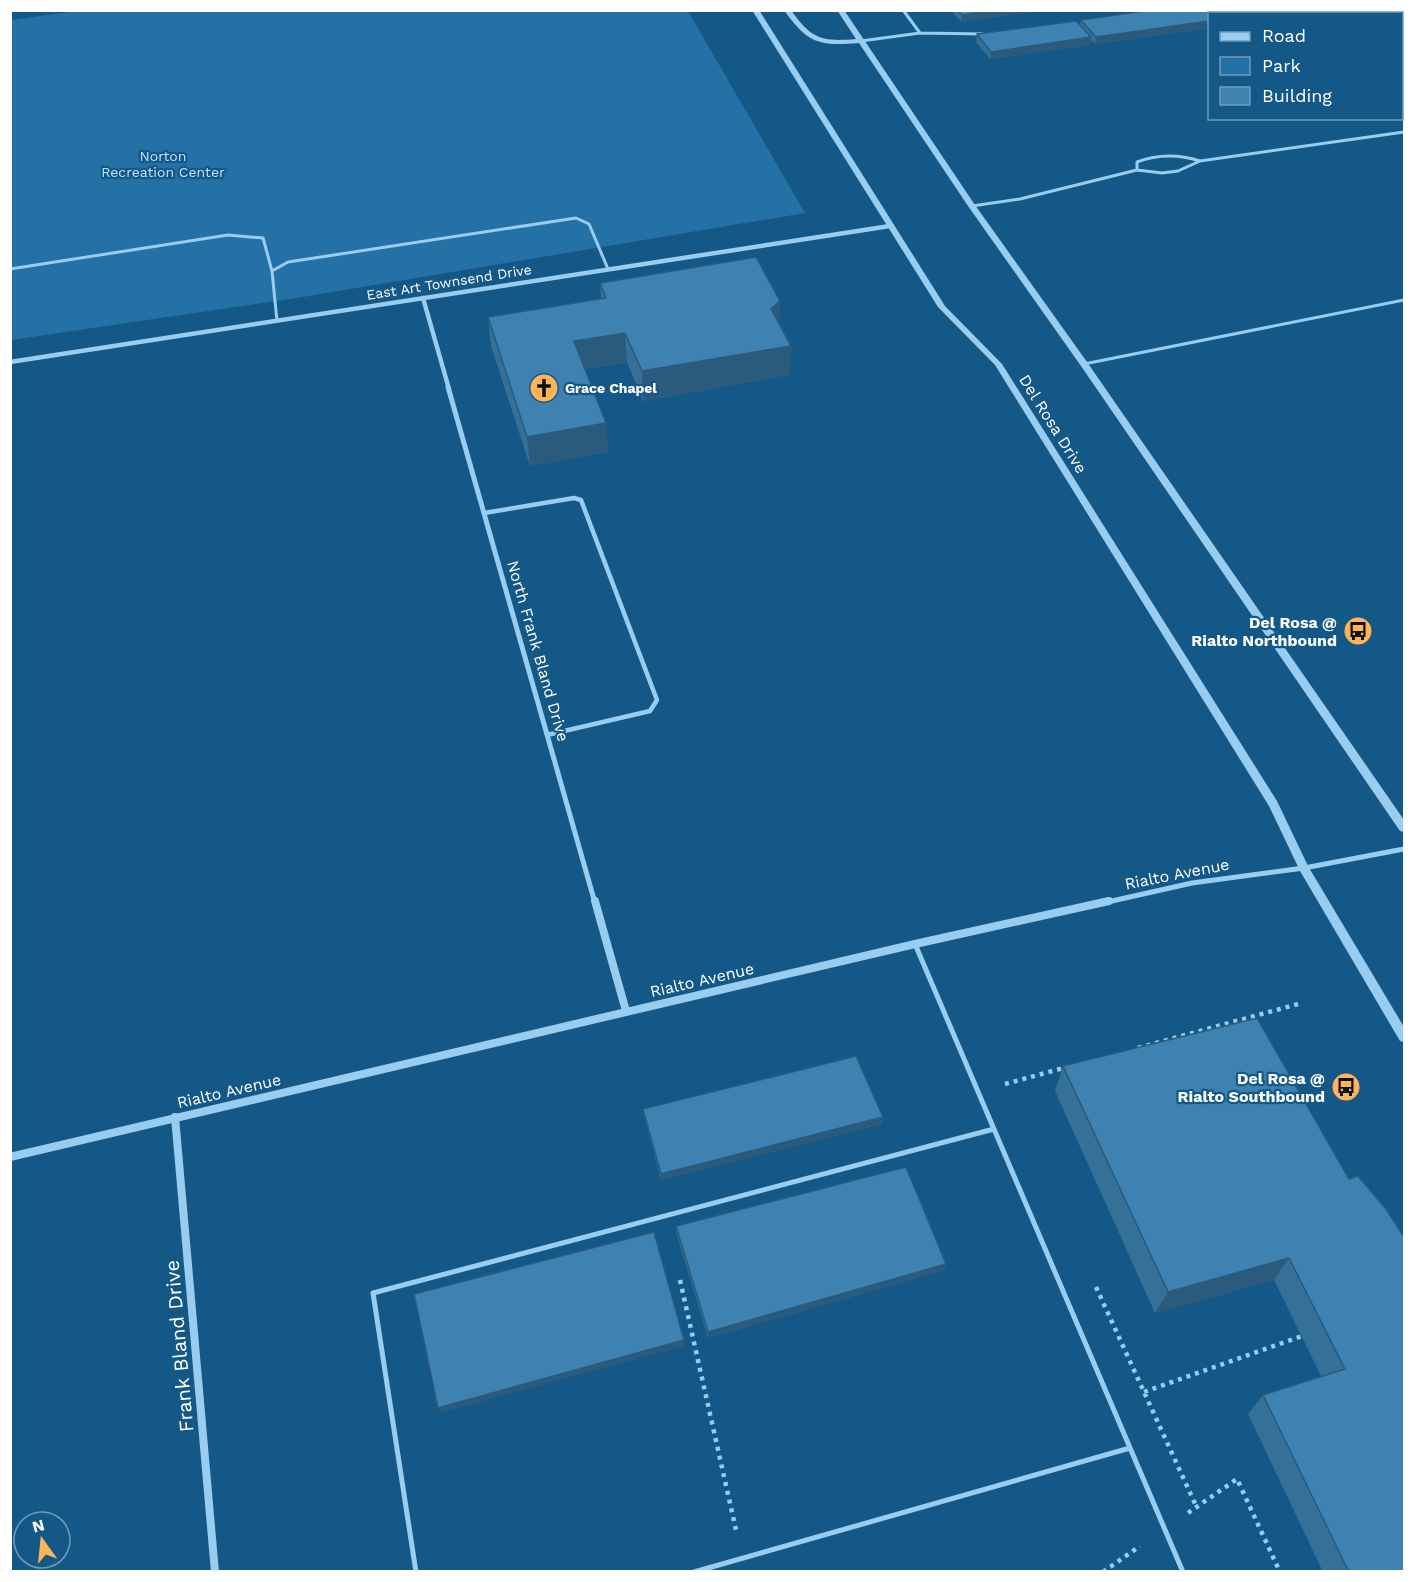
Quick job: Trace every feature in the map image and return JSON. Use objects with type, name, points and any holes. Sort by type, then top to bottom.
[{"type":"street","name":"Del Rosa Drive","points":[[755,10],[942,307],[998,364],[1273,804],[1304,868],[1404,1037]]},
{"type":"street","points":[[787,10],[805,34],[817,41],[836,43],[861,41]]},
{"type":"street","points":[[840,10],[972,206],[1084,364],[1404,828]]},
{"type":"street","name":"East Art Townsend Drive","points":[[10,362],[891,226]]},
{"type":"street","name":"North Frank Bland Drive","points":[[423,298],[626,1011]]},
{"type":"street","name":"Rialto Avenue","points":[[10,1157],[915,944],[1192,883],[1304,868],[1404,849]]},
{"type":"street","name":"Frank Bland Drive","points":[[175,1117],[215,1572]]},
{"type":"lane","points":[[903,10],[920,33]]},
{"type":"lane","points":[[1127,14],[1150,10]]},
{"type":"lane","points":[[861,41],[920,33],[988,34]]},
{"type":"lane","points":[[972,206],[1020,198],[1137,170],[1154,174],[1163,173],[1191,168],[1200,161],[1404,132]]},
{"type":"lane","points":[[1137,170],[1137,162],[1160,156],[1184,154],[1200,161]]},
{"type":"lane","points":[[272,271],[288,262],[576,218],[589,224],[608,269]]},
{"type":"lane","points":[[10,269],[228,235],[263,238],[272,271],[277,321]]},
{"type":"lane","points":[[1084,364],[1404,300]]},
{"type":"lane","points":[[484,513],[574,498],[581,500],[657,700],[650,711],[548,735]]},
{"type":"lane","points":[[915,944],[1183,1572]]},
{"type":"lane","points":[[416,1572],[373,1293],[994,1130]]},
{"type":"lane","points":[[694,1572],[1130,1448]]},
{"type":"path","points":[[1128,1050],[1298,1004]]},
{"type":"path","points":[[1009,1095],[1004,1084],[1072,1066]]},
{"type":"path","points":[[680,1280],[742,1558]]},
{"type":"path","points":[[1095,1286],[1197,1508]]},
{"type":"path","points":[[1144,1392],[1302,1336]]},
{"type":"path","points":[[1103,1572],[1237,1479],[1280,1572]]},
{"type":"green space","name":"Norton Recreation Center","points":[[84,10],[688,11],[805,213],[303,297],[11,340],[11,20]]},
{"type":"building","points":[[958,10],[992,10],[962,15]]},
{"type":"building","points":[[1151,10],[1209,10],[1210,12],[1208,12],[1208,21],[1096,37],[1081,20]]},
{"type":"building","points":[[1076,21],[1091,37],[991,52],[977,34]]},
{"type":"building","name":"Grace Chapel","points":[[756,257],[780,301],[771,309],[791,346],[642,371],[625,333],[574,341],[606,423],[527,437],[488,317],[606,298],[600,283]]},
{"type":"building","points":[[1257,1018],[1349,1179],[1358,1176],[1386,1209],[1404,1237],[1404,1572],[1349,1572],[1263,1395],[1345,1369],[1289,1258],[1168,1292],[1063,1066]]},
{"type":"building","points":[[856,1056],[883,1117],[661,1174],[643,1109]]},
{"type":"building","points":[[906,1167],[946,1264],[708,1332],[676,1226]]},
{"type":"building","points":[[654,1232],[684,1340],[438,1408],[414,1294]]},
{"type":"place","name":"Grace Chapel","points":[[544,388]]},
{"type":"place","name":"Del Rosa @ Rialto Northbound","points":[[1358,631]]},
{"type":"place","name":"Del Rosa @ Rialto Southbound","points":[[1346,1087]]}]
